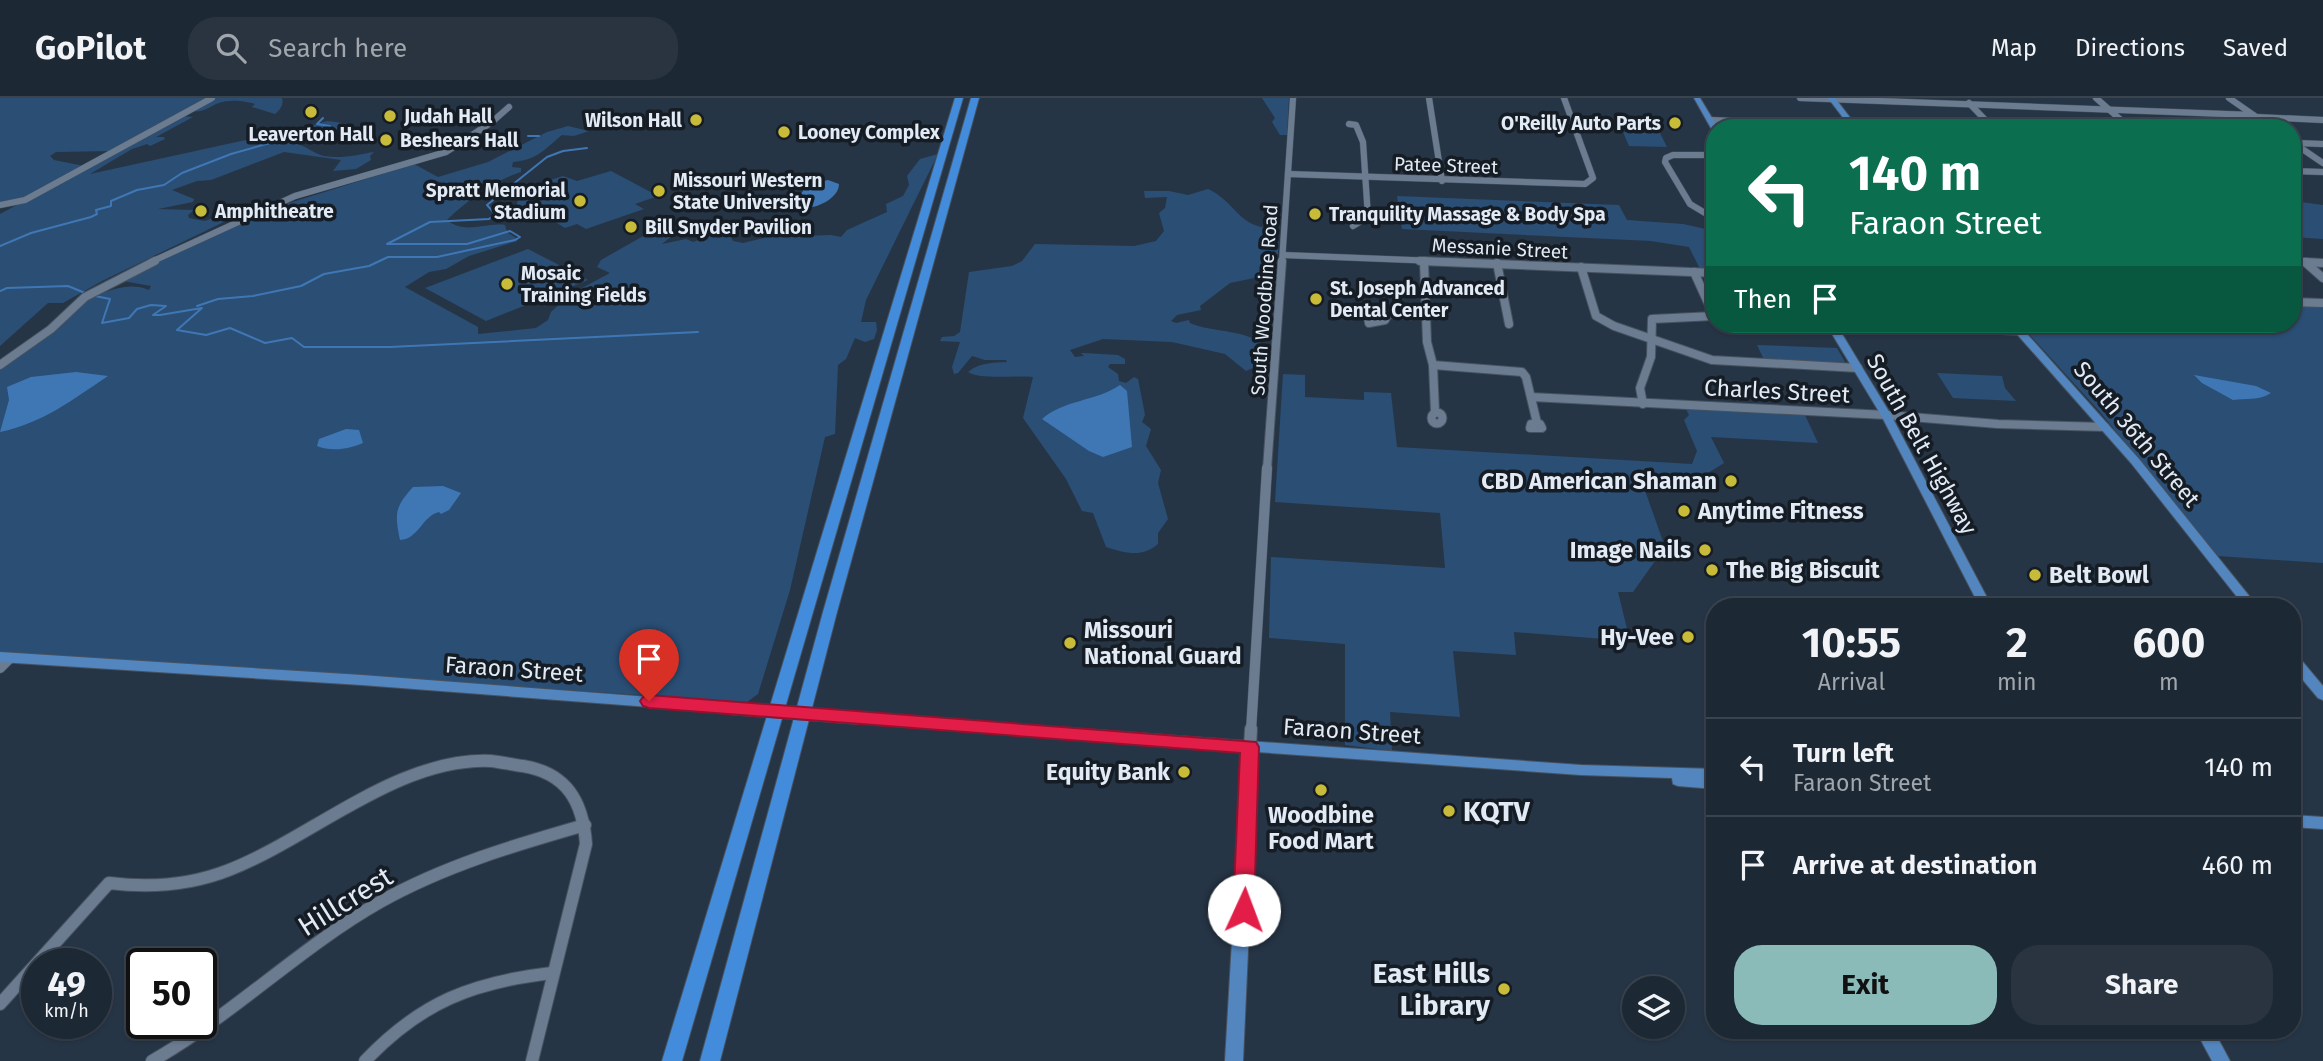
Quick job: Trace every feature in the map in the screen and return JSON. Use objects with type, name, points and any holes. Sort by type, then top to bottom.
[{"type":"highway","points":[[673,1061],[960,98]]},
{"type":"highway","points":[[710,1061],[830,612],[975,98]]},
{"type":"main road","points":[[1697,98],[1709,119]]},
{"type":"main road","points":[[1832,99],[1848,119]]},
{"type":"main road","name":"South Belt Highway","points":[[1837,333],[1886,415],[1981,598]]},
{"type":"main road","name":"South 36th Street","points":[[2020,333],[2105,427],[2245,598]]},
{"type":"main road","name":"Faraon Street","points":[[4,661],[362,680],[1250,747],[1654,774],[1706,774]]},
{"type":"main road","points":[[2301,669],[2323,695]]},
{"type":"main road","points":[[1234,1061],[1250,747]]},
{"type":"main road","name":"Faraon Street","points":[[1654,774],[1670,779],[1706,782]]},
{"type":"main road","points":[[2301,822],[2323,823]]},
{"type":"main road","points":[[2209,1039],[2221,1061]]},
{"type":"street","points":[[0,205],[17,203],[212,98]]},
{"type":"street","name":"South Woodbine Road","points":[[1250,747],[1293,98]]},
{"type":"street","points":[[1429,98],[1442,181]]},
{"type":"street","name":"Patee Street","points":[[1288,174],[1580,185],[1593,179],[1564,98]]},
{"type":"street","points":[[1800,98],[2323,120]]},
{"type":"street","points":[[1964,98],[1984,119]]},
{"type":"street","points":[[2096,98],[2121,119]]},
{"type":"street","points":[[2229,98],[2258,119]]},
{"type":"street","points":[[0,365],[43,336],[91,293],[113,281],[262,209],[340,181],[446,152],[497,119],[509,107]]},
{"type":"street","points":[[1349,124],[1356,125],[1363,142],[1367,217],[1353,226]]},
{"type":"street","points":[[2301,143],[2323,144]]},
{"type":"street","points":[[2301,148],[2323,163]]},
{"type":"street","points":[[1706,155],[1672,155],[1666,158],[1665,162],[1683,198],[1695,211],[1706,215]]},
{"type":"street","points":[[2301,171],[2323,172]]},
{"type":"street","name":"Messanie Street","points":[[1283,255],[1706,273]]},
{"type":"street","points":[[1424,260],[1427,342],[1433,365],[1436,412]]},
{"type":"street","points":[[2323,263],[2305,262],[2323,278]]},
{"type":"street","points":[[1497,263],[1509,324]]},
{"type":"street","points":[[1581,267],[1595,316],[1615,326],[1712,360],[1858,368]]},
{"type":"street","points":[[1694,272],[1706,298]]},
{"type":"street","points":[[2301,302],[2323,303]]},
{"type":"street","points":[[1388,313],[1426,316]]},
{"type":"street","points":[[1643,404],[1639,388],[1651,358],[1649,324],[1652,319],[1706,316]]},
{"type":"street","points":[[1433,365],[1522,372],[1537,423]]},
{"type":"street","name":"Charles Street","points":[[1531,397],[1886,415],[1998,424],[2105,427]]},
{"type":"street","points":[[0,1004],[109,883],[166,885],[198,880],[228,871],[277,848],[392,783],[463,762],[498,761],[522,765],[558,778],[572,792],[585,817],[586,844],[532,1061]]},
{"type":"street","name":"Hillcrest","points":[[152,1061],[212,1024],[352,919],[382,900],[452,868],[522,843],[585,825]]},
{"type":"street","points":[[365,1061],[376,1048],[414,1019],[477,986],[509,978],[552,973]]},
{"type":"shaded area","points":[[0,98],[210,98],[112,151],[56,152],[50,156],[54,160],[84,166],[23,199],[0,203]]},
{"type":"shaded area","points":[[216,98],[282,98],[282,103],[275,114],[252,107],[255,104],[237,101],[191,111]]},
{"type":"shaded area","points":[[1262,98],[1289,98],[1287,135],[1280,135],[1272,122],[1275,118]]},
{"type":"shaded area","points":[[183,116],[193,117],[156,137],[165,139],[150,146],[147,144],[132,149],[90,174],[264,136],[273,137],[327,121],[351,124],[298,144],[331,157],[374,152],[370,156],[371,160],[356,169],[333,171],[341,160],[284,152],[211,180],[197,181],[172,190],[194,199],[193,202],[158,209],[194,210],[188,215],[189,218],[205,221],[217,216],[230,219],[102,281],[63,303],[48,303],[0,346],[0,214]]},
{"type":"shaded area","points":[[568,126],[589,131],[574,136],[562,135],[535,156],[513,162],[512,167],[521,168],[521,172],[482,192],[447,220],[461,227],[505,225],[507,232],[518,239],[517,241],[469,256],[446,269],[429,272],[405,287],[478,327],[478,334],[536,328],[548,320],[551,312],[569,295],[610,273],[597,267],[601,260],[645,235],[669,231],[667,234],[672,236],[662,244],[686,239],[693,242],[717,233],[729,233],[733,241],[743,243],[768,237],[841,237],[847,230],[887,212],[886,204],[903,196],[909,185],[907,176],[920,159],[938,154],[866,300],[861,322],[876,322],[874,339],[865,342],[855,338],[846,359],[838,365],[835,434],[825,437],[790,590],[758,694],[747,702],[0,653],[0,368],[50,326],[91,299],[112,290],[131,287],[149,290],[151,286],[117,280],[283,205],[414,164],[438,177],[488,162],[547,132]]},
{"type":"shaded area","points":[[1623,132],[1660,133],[1667,147],[1629,146]]},
{"type":"shaded area","name":"Spratt Memorial Stadium","points":[[611,171],[658,196],[635,204],[644,209],[586,229],[577,224],[565,228],[531,207],[522,210],[516,207],[520,193],[538,187],[535,185],[563,176],[577,181]]},
{"type":"shaded area","points":[[828,180],[839,184],[838,190],[829,200],[809,208],[797,207],[798,198],[808,184]]},
{"type":"shaded area","points":[[1208,189],[1247,221],[1266,228],[1279,227],[1278,254],[1275,254],[1264,276],[1230,283],[1200,306],[1201,310],[1177,315],[1171,321],[1176,323],[1189,320],[1199,326],[1253,338],[1268,350],[1265,363],[1246,371],[1225,354],[1172,342],[1103,339],[1070,350],[1075,357],[1084,356],[1081,353],[1084,353],[1118,355],[1125,359],[1125,364],[1110,364],[1108,367],[1118,374],[1119,381],[1126,383],[1134,377],[1138,379],[1145,415],[1142,422],[1151,429],[1146,446],[1161,470],[1158,483],[1168,519],[1158,533],[1158,544],[1152,548],[1140,553],[1120,551],[1106,547],[1093,513],[1082,511],[1066,479],[1023,418],[1033,377],[989,377],[973,374],[968,372],[977,366],[1007,362],[972,356],[958,373],[954,374],[952,367],[960,342],[940,341],[942,337],[954,336],[960,332],[969,272],[1012,266],[1022,261],[1035,244],[1134,246],[1156,241],[1164,231],[1159,213],[1165,208],[1167,197],[1145,198],[1144,191],[1169,191],[1188,195]]},
{"type":"shaded area","points":[[1397,196],[1619,205],[1627,220],[1683,224],[1706,229],[1706,271],[1701,271],[1689,247],[1651,241],[1402,229]]},
{"type":"shaded area","points":[[2301,202],[2323,205],[2323,239],[2301,238]]},
{"type":"shaded area","name":"Mosaic Training Fields","points":[[528,249],[588,280],[486,321],[425,288]]},
{"type":"shaded area","points":[[2301,304],[2323,305],[2323,563],[2218,556],[2100,412],[2028,333],[2301,333]]},
{"type":"shaded area","points":[[1757,345],[1837,348],[1845,362],[1765,362]]},
{"type":"shaded area","points":[[76,372],[108,376],[44,417],[0,432],[9,400],[7,387],[31,377]]},
{"type":"shaded area","points":[[1937,373],[2002,376],[2005,388],[2016,401],[1953,398]]},
{"type":"shaded area","points":[[1283,374],[1305,375],[1305,397],[1364,400],[1364,392],[1391,393],[1397,447],[1692,464],[1697,451],[1684,420],[1689,415],[1686,409],[1805,415],[1818,443],[1711,437],[1724,463],[1700,478],[1657,476],[1642,482],[1665,547],[1633,592],[1618,592],[1630,641],[1514,632],[1516,655],[1453,651],[1460,717],[1390,712],[1392,751],[1345,745],[1345,644],[1269,638],[1271,557],[1445,568],[1440,513],[1275,502]]},
{"type":"shaded area","points":[[2194,375],[2256,386],[2271,393],[2257,398],[2233,400],[2202,383]]},
{"type":"shaded area","points":[[1120,385],[1127,391],[1132,447],[1103,457],[1089,451],[1042,419],[1060,408]]},
{"type":"shaded area","points":[[346,429],[359,430],[363,443],[340,449],[317,446],[319,439]]},
{"type":"shaded area","points":[[443,486],[461,493],[449,510],[433,514],[412,536],[400,540],[398,512],[407,494],[413,487]]},
{"type":"waterway","points":[[0,246],[31,233],[91,217],[97,214],[96,210],[111,206],[111,201],[137,190],[164,185],[182,173],[231,154],[330,126],[317,124],[323,118]]},
{"type":"waterway","points":[[528,136],[539,136]]},
{"type":"waterway","points":[[197,306],[218,299],[253,296],[301,286],[324,274],[369,266],[388,257],[437,257],[515,240],[520,237],[510,231],[467,244],[387,244],[430,222],[489,219],[495,214],[487,205],[547,157],[563,151],[587,148]]},
{"type":"waterway","points":[[0,291],[7,288],[68,286],[85,293]]},
{"type":"waterway","points":[[95,296],[110,299],[102,323],[129,318],[137,309],[151,305],[166,306],[153,315],[202,308],[177,330],[206,335],[230,328],[265,343],[292,338],[304,347],[390,347],[698,332]]},
{"type":"place","name":"Leaverton Hall","points":[[311,112]]},
{"type":"place","name":"Judah Hall","points":[[390,116]]},
{"type":"place","name":"Wilson Hall","points":[[696,120]]},
{"type":"place","name":"O'Reilly Auto Parts","points":[[1675,123]]},
{"type":"place","name":"Looney Complex","points":[[784,132]]},
{"type":"place","name":"Beshears Hall","points":[[386,140]]},
{"type":"place","name":"Missouri Western State University","points":[[659,191]]},
{"type":"place","name":"Spratt Memorial Stadium","points":[[580,201]]},
{"type":"place","name":"Amphitheatre","points":[[201,211]]},
{"type":"place","name":"Tranquility Massage & Body Spa","points":[[1315,214]]},
{"type":"place","name":"Bill Snyder Pavilion","points":[[631,227]]},
{"type":"place","name":"Mosaic Training Fields","points":[[507,284]]},
{"type":"place","name":"St. Joseph Advanced Dental Center","points":[[1316,299]]},
{"type":"place","name":"CBD American Shaman","points":[[1731,481]]},
{"type":"place","name":"Anytime Fitness","points":[[1684,511]]},
{"type":"place","name":"Image Nails","points":[[1705,550]]},
{"type":"place","name":"The Big Biscuit","points":[[1712,570]]},
{"type":"place","name":"Belt Bowl","points":[[2035,575]]},
{"type":"place","name":"Hy-Vee","points":[[1688,637]]},
{"type":"place","name":"Missouri National Guard","points":[[1070,643]]},
{"type":"place","name":"Equity Bank","points":[[1184,772]]},
{"type":"place","name":"Woodbine Food Mart","points":[[1321,790]]},
{"type":"place","name":"KQTV","points":[[1449,811]]},
{"type":"place","name":"East Hills Library","points":[[1504,989]]},
{"type":"route","points":[[649,701],[1250,747],[1244,910]]}]
